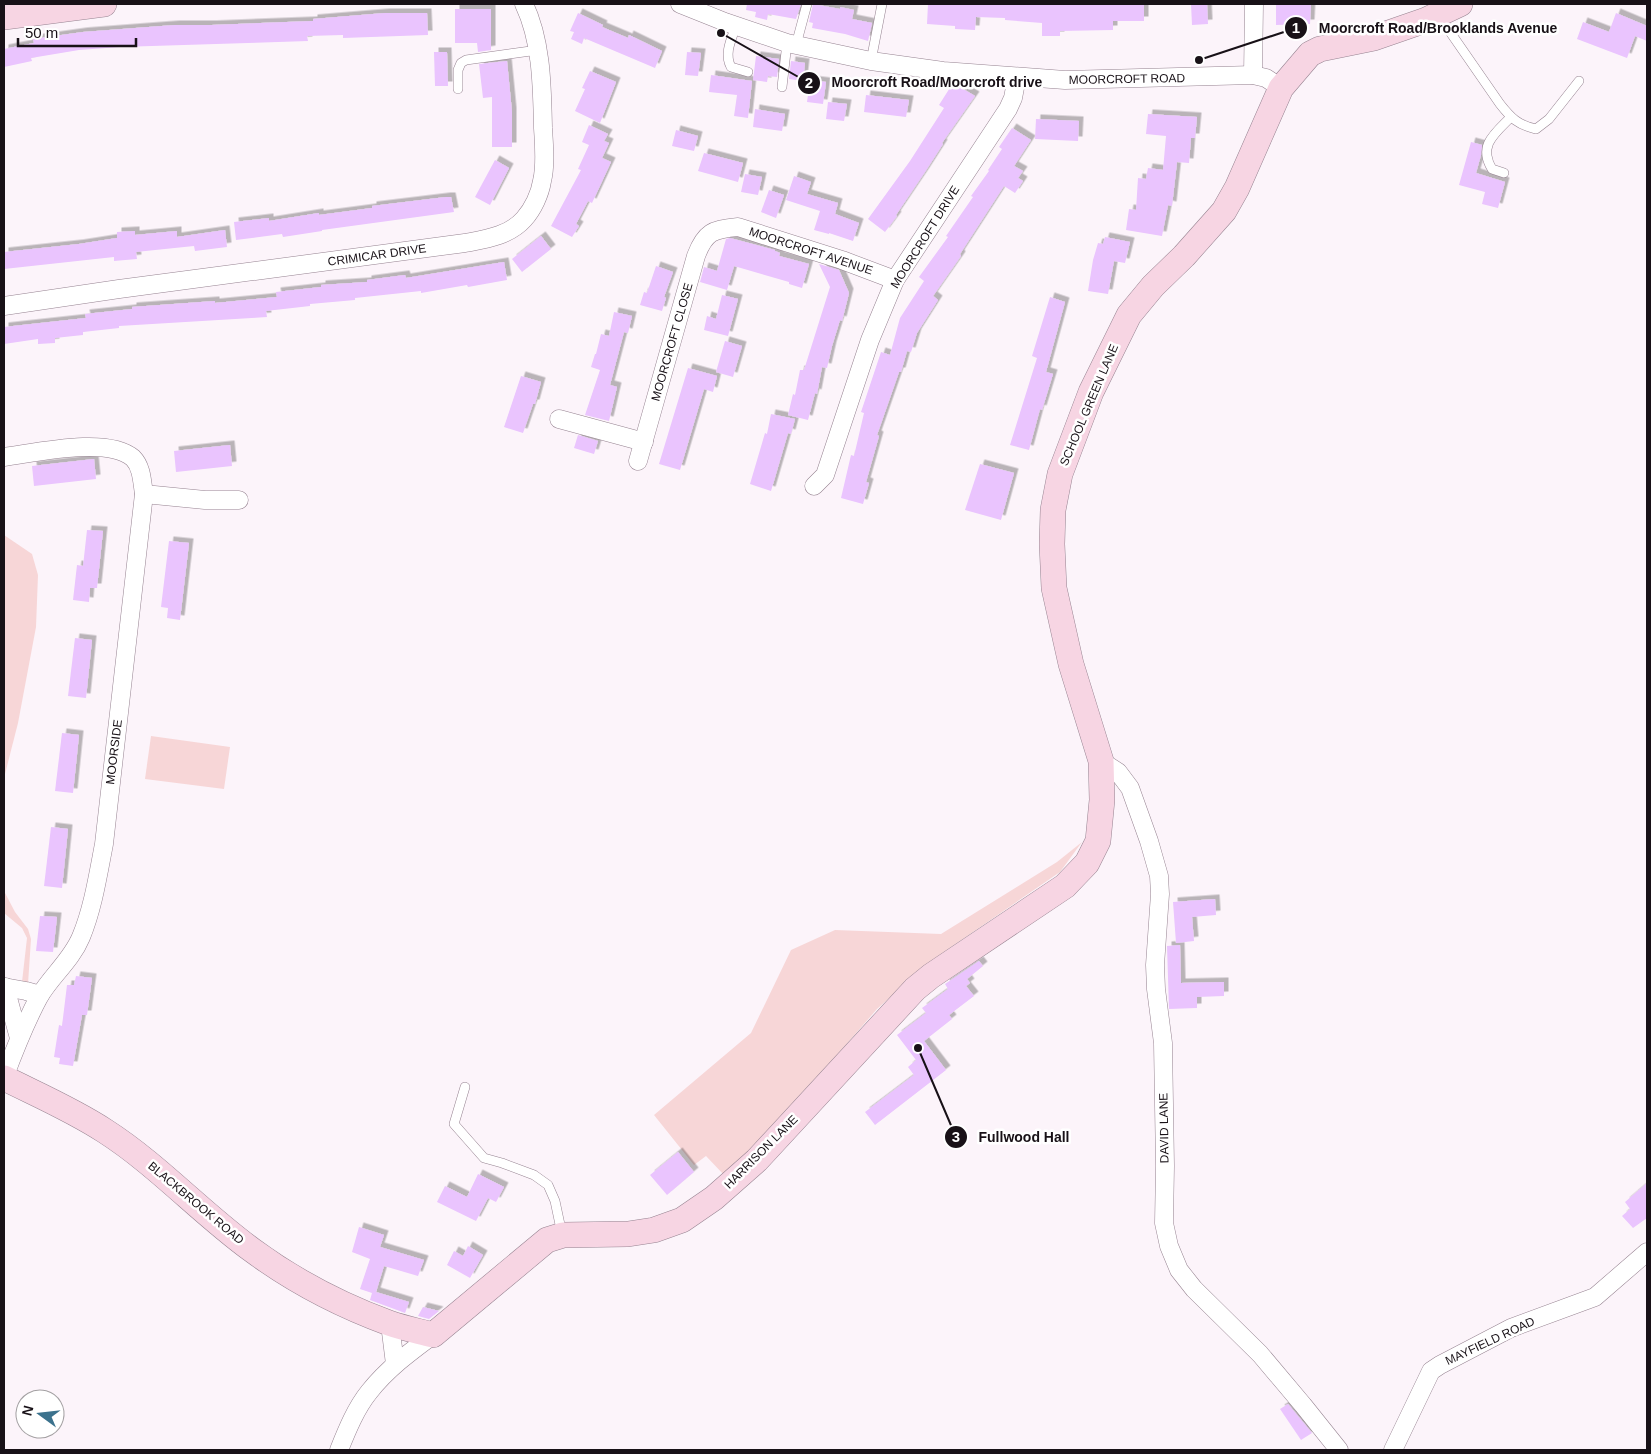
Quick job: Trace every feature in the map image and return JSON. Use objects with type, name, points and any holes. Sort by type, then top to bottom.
[{"type":"street","points":[[4,17],[104,4]]},
{"type":"street","name":"CRIMICAR DRIVE","points":[[4,306],[465,243],[492,238],[510,231],[524,219],[536,201],[543,180],[542,87],[538,50],[524,4]]},
{"type":"street","name":"MOORCROFT ROAD","points":[[680,4],[736,26],[792,44],[871,61],[943,71],[1017,78],[1065,80],[1253,75],[1266,78],[1281,88]]},
{"type":"street","points":[[1253,75],[1254,4]]},
{"type":"street","name":"SCHOOL GREEN LANE","points":[[1102,761],[1071,664],[1054,588],[1052,544],[1053,510],[1060,474],[1091,392],[1111,348],[1128,315],[1224,211],[1238,188],[1281,88],[1310,54],[1320,49],[1374,38],[1460,4]]},
{"type":"street","name":"MOORCROFT DRIVE","points":[[814,486],[824,475],[870,340],[895,280],[1008,109],[1013,98],[1017,78]]},
{"type":"street","name":"MOORCROFT AVENUE","points":[[701,242],[710,232],[722,228],[738,227],[842,260],[895,280]]},
{"type":"street","name":"MOORCROFT CLOSE","points":[[638,461],[701,242]]},
{"type":"street","points":[[559,419],[644,442]]},
{"type":"street","name":"MOORSIDE","points":[[4,457],[71,448],[102,447],[120,451],[133,459],[141,471],[144,494],[104,844],[93,901],[81,938],[69,959],[40,995],[19,1038],[4,1078]]},
{"type":"street","points":[[144,494],[205,500],[239,500]]},
{"type":"street","name":"HARRISON LANE","points":[[340,1450],[349,1426],[368,1392],[395,1364],[433,1335],[535,1249],[547,1240],[562,1234],[628,1234],[654,1230],[682,1220],[714,1198],[757,1160],[915,989],[931,976],[1065,886],[1087,863],[1098,842],[1102,800],[1102,761]]},
{"type":"street","name":"DAVID LANE","points":[[1102,761],[1118,772],[1130,788],[1159,876],[1160,894],[1155,965],[1162,1043],[1165,1166],[1164,1222],[1169,1246],[1179,1270],[1194,1289],[1260,1354],[1304,1405],[1339,1450]]},
{"type":"street","points":[[19,1038],[4,987],[40,995]]},
{"type":"street","name":"BLACKBROOK ROAD","points":[[4,1078],[105,1131],[140,1157],[250,1250],[284,1273],[328,1297],[390,1324],[433,1335]]},
{"type":"street","name":"MAYFIELD ROAD","points":[[1393,1450],[1431,1372],[1440,1365],[1512,1328],[1594,1297],[1647,1252]]},
{"type":"street","points":[[390,1324],[395,1364]]},
{"type":"lane","points":[[782,87],[792,44],[807,4]]},
{"type":"lane","points":[[871,61],[882,4]]},
{"type":"lane","points":[[1438,14],[1510,118],[1522,126],[1536,129],[1549,119],[1579,81]]},
{"type":"lane","points":[[736,26],[728,51],[728,61],[731,67],[748,72]]},
{"type":"lane","points":[[458,89],[458,70],[461,63],[466,60],[538,50]]},
{"type":"lane","points":[[1504,173],[1492,169],[1487,161],[1486,153],[1490,137],[1510,118]]},
{"type":"lane","points":[[464,1088],[454,1124],[484,1158],[534,1175],[548,1185],[555,1201],[562,1234]]},
{"type":"shaded area","points":[[4,535],[32,554],[38,575],[36,627],[18,723],[4,778]]},
{"type":"shaded area","points":[[151,736],[230,747],[224,789],[145,779]]},
{"type":"shaded area","points":[[1082,842],[1060,872],[931,961],[877,1009],[766,1137],[724,1175],[706,1156],[694,1165],[654,1115],[751,1033],[791,950],[835,930],[941,934],[1057,862]]},
{"type":"shaded area","points":[[4,891],[15,912],[28,929],[31,939],[28,984],[22,982],[27,938],[22,928],[4,913]]},
{"type":"building","points":[[747,4],[801,4],[796,19],[768,14],[767,20],[755,17],[756,12],[746,10]]},
{"type":"building","points":[[813,4],[854,10],[852,19],[872,23],[868,41],[845,34],[812,28],[813,23],[809,22]]},
{"type":"building","points":[[928,4],[1144,4],[1144,21],[1113,21],[1113,30],[1060,31],[1060,36],[1042,36],[1042,23],[1005,20],[1005,18],[976,17],[975,30],[927,24]]},
{"type":"building","points":[[1191,4],[1207,4],[1208,24],[1192,25]]},
{"type":"building","points":[[1276,4],[1311,4],[1310,24],[1276,25]]},
{"type":"building","points":[[455,9],[491,9],[491,50],[478,52],[477,43],[455,43]]},
{"type":"building","points":[[385,13],[427,13],[428,35],[343,38],[343,35],[307,36],[308,41],[79,50],[31,58],[32,61],[4,67],[4,49],[34,43],[33,39],[83,32],[175,25],[313,21],[313,19]]},
{"type":"building","points":[[578,13],[603,25],[602,27],[628,38],[629,35],[662,51],[655,68],[584,38],[582,44],[571,39],[574,32],[570,31]]},
{"type":"building","points":[[1616,13],[1647,26],[1647,41],[1635,36],[1627,58],[1577,39],[1583,22],[1609,32]]},
{"type":"building","points":[[434,52],[447,52],[448,86],[435,86]]},
{"type":"building","points":[[687,52],[701,53],[698,76],[685,75]]},
{"type":"building","points":[[756,56],[779,59],[777,77],[768,76],[767,82],[753,80]]},
{"type":"building","points":[[507,61],[512,112],[512,147],[492,147],[492,97],[483,98],[479,64]]},
{"type":"building","points":[[791,61],[805,63],[803,81],[789,79]]},
{"type":"building","points":[[590,71],[616,82],[600,123],[575,111],[585,89],[582,88]]},
{"type":"building","points":[[711,75],[752,81],[748,118],[734,116],[737,95],[709,92]]},
{"type":"building","points":[[810,80],[826,82],[823,104],[807,102]]},
{"type":"building","points":[[953,83],[975,96],[942,143],[885,232],[868,219],[910,161],[944,108],[939,105]]},
{"type":"building","points":[[866,95],[909,100],[906,117],[864,112]]},
{"type":"building","points":[[828,102],[847,104],[844,121],[826,119]]},
{"type":"building","points":[[755,109],[785,114],[782,131],[753,127]]},
{"type":"building","points":[[1148,114],[1197,117],[1195,138],[1191,138],[1189,163],[1177,162],[1172,206],[1168,205],[1162,236],[1126,230],[1129,209],[1136,210],[1138,178],[1146,179],[1148,168],[1163,170],[1166,136],[1146,134]]},
{"type":"building","points":[[1036,119],[1079,121],[1078,141],[1035,139]]},
{"type":"building","points":[[589,125],[608,134],[604,141],[609,143],[602,158],[611,162],[592,203],[588,201],[576,224],[579,226],[572,237],[551,226],[581,170],[578,169],[589,145],[582,142]]},
{"type":"building","points":[[1012,128],[1031,140],[1014,166],[1023,171],[1018,178],[1023,181],[1015,193],[1004,186],[960,254],[961,256],[933,296],[938,300],[917,333],[911,352],[907,351],[877,435],[879,436],[866,482],[869,483],[863,504],[841,498],[851,455],[854,456],[864,413],[861,412],[881,352],[890,355],[900,318],[924,281],[919,277],[948,237],[946,236],[973,197],[971,196],[989,171],[1002,149],[999,147]]},
{"type":"building","points":[[676,130],[698,136],[694,151],[672,146]]},
{"type":"building","points":[[1471,142],[1482,145],[1476,173],[1505,182],[1498,208],[1482,204],[1485,192],[1459,185]]},
{"type":"building","points":[[704,153],[743,163],[738,182],[698,171]]},
{"type":"building","points":[[495,160],[509,168],[490,205],[475,197]]},
{"type":"building","points":[[745,174],[762,177],[758,195],[741,192]]},
{"type":"building","points":[[794,176],[811,182],[807,194],[838,203],[835,214],[859,223],[853,241],[814,230],[820,211],[786,200]]},
{"type":"building","points":[[769,190],[784,195],[776,218],[761,212]]},
{"type":"building","points":[[451,197],[454,212],[283,237],[282,234],[236,240],[234,222],[269,218],[269,221]]},
{"type":"building","points":[[225,230],[227,247],[195,251],[194,246],[136,252],[137,259],[114,261],[114,257],[4,269],[4,252],[117,238],[117,232],[135,231],[135,235],[177,231],[177,237]]},
{"type":"building","points":[[541,236],[551,249],[522,272],[512,259]]},
{"type":"building","points":[[1105,237],[1130,242],[1125,263],[1114,261],[1108,294],[1088,291],[1098,243],[1103,244]]},
{"type":"building","points":[[730,238],[775,250],[780,253],[779,256],[809,264],[802,288],[789,284],[789,282],[734,266],[727,290],[700,282],[704,267],[717,271],[726,239]]},
{"type":"building","points":[[504,262],[507,280],[468,287],[467,285],[421,293],[421,291],[310,304],[310,306],[266,311],[267,317],[119,326],[119,328],[83,332],[83,335],[55,338],[55,343],[38,344],[38,339],[4,344],[4,327],[86,318],[85,314],[132,309],[132,307],[215,301],[215,303],[277,297],[276,292],[321,287],[321,285],[367,282],[367,280],[405,275],[406,278]]},
{"type":"building","points":[[819,264],[839,270],[849,293],[827,368],[822,367],[817,394],[815,393],[808,420],[788,415],[793,394],[795,395],[800,370],[804,370],[830,287]]},
{"type":"building","points":[[656,266],[673,272],[664,297],[666,298],[662,311],[640,305],[644,292],[647,293]]},
{"type":"building","points":[[722,295],[738,299],[728,336],[704,330],[707,316],[716,319]]},
{"type":"building","points":[[1050,297],[1065,302],[1046,372],[1053,374],[1042,410],[1040,409],[1029,450],[1010,445],[1037,358],[1032,356]]},
{"type":"building","points":[[614,312],[632,316],[628,333],[624,332],[610,385],[617,387],[609,421],[585,415],[600,370],[591,367],[601,334],[609,336]]},
{"type":"building","points":[[725,341],[742,346],[733,377],[716,372]]},
{"type":"building","points":[[688,368],[717,376],[713,392],[704,389],[680,470],[659,464]]},
{"type":"building","points":[[521,376],[541,382],[535,404],[533,404],[523,433],[504,427]]},
{"type":"building","points":[[771,414],[795,419],[791,434],[788,433],[771,491],[750,484],[765,433],[767,434]]},
{"type":"building","points":[[578,435],[598,441],[594,454],[574,448]]},
{"type":"building","points":[[230,445],[232,466],[176,472],[174,451]]},
{"type":"building","points":[[94,459],[96,479],[34,486],[32,466]]},
{"type":"building","points":[[980,464],[1014,473],[1001,520],[965,510]]},
{"type":"building","points":[[87,530],[103,531],[97,588],[90,588],[89,602],[73,600],[77,565],[83,566]]},
{"type":"building","points":[[169,541],[189,543],[180,620],[167,618],[168,608],[161,607]]},
{"type":"building","points":[[75,638],[92,640],[86,698],[68,696]]},
{"type":"building","points":[[62,733],[79,735],[73,793],[55,791]]},
{"type":"building","points":[[51,827],[68,829],[62,888],[44,886]]},
{"type":"building","points":[[1215,899],[1216,915],[1192,917],[1194,941],[1176,943],[1173,902]]},
{"type":"building","points":[[40,916],[57,917],[53,952],[36,951]]},
{"type":"building","points":[[1180,945],[1181,983],[1224,982],[1224,996],[1197,997],[1197,1008],[1169,1009],[1167,946]]},
{"type":"building","points":[[979,961],[983,966],[967,979],[970,983],[966,986],[974,996],[949,1015],[952,1019],[924,1041],[946,1070],[875,1125],[865,1112],[914,1075],[908,1067],[916,1060],[897,1035],[926,1013],[922,1008],[948,989],[945,984]]},
{"type":"building","points":[[76,976],[92,978],[87,1015],[82,1015],[73,1066],[59,1064],[60,1058],[54,1057],[59,1025],[62,1026],[67,985],[74,985]]},
{"type":"building","points":[[678,1152],[694,1172],[667,1195],[650,1175]]},
{"type":"building","points":[[478,1174],[504,1187],[496,1202],[488,1198],[476,1221],[437,1202],[445,1186],[467,1197]]},
{"type":"building","points":[[1647,1183],[1647,1218],[1633,1228],[1622,1216],[1630,1209],[1625,1202]]},
{"type":"building","points":[[359,1227],[384,1235],[380,1247],[424,1260],[418,1276],[384,1266],[376,1292],[409,1302],[405,1313],[370,1300],[372,1293],[360,1289],[370,1259],[352,1252]]},
{"type":"building","points":[[468,1246],[483,1255],[470,1278],[447,1265],[454,1251],[463,1256]]},
{"type":"building","points":[[423,1307],[439,1311],[429,1319],[418,1316]]},
{"type":"building","points":[[1288,1404],[1312,1433],[1301,1440],[1280,1409]]},
{"type":"place","name":"Moorcroft Road/Moorcroft drive","points":[[721,33]]},
{"type":"place","name":"Moorcroft Road/Brooklands Avenue","points":[[1199,60]]},
{"type":"place","name":"Fullwood Hall","points":[[918,1048]]}]
